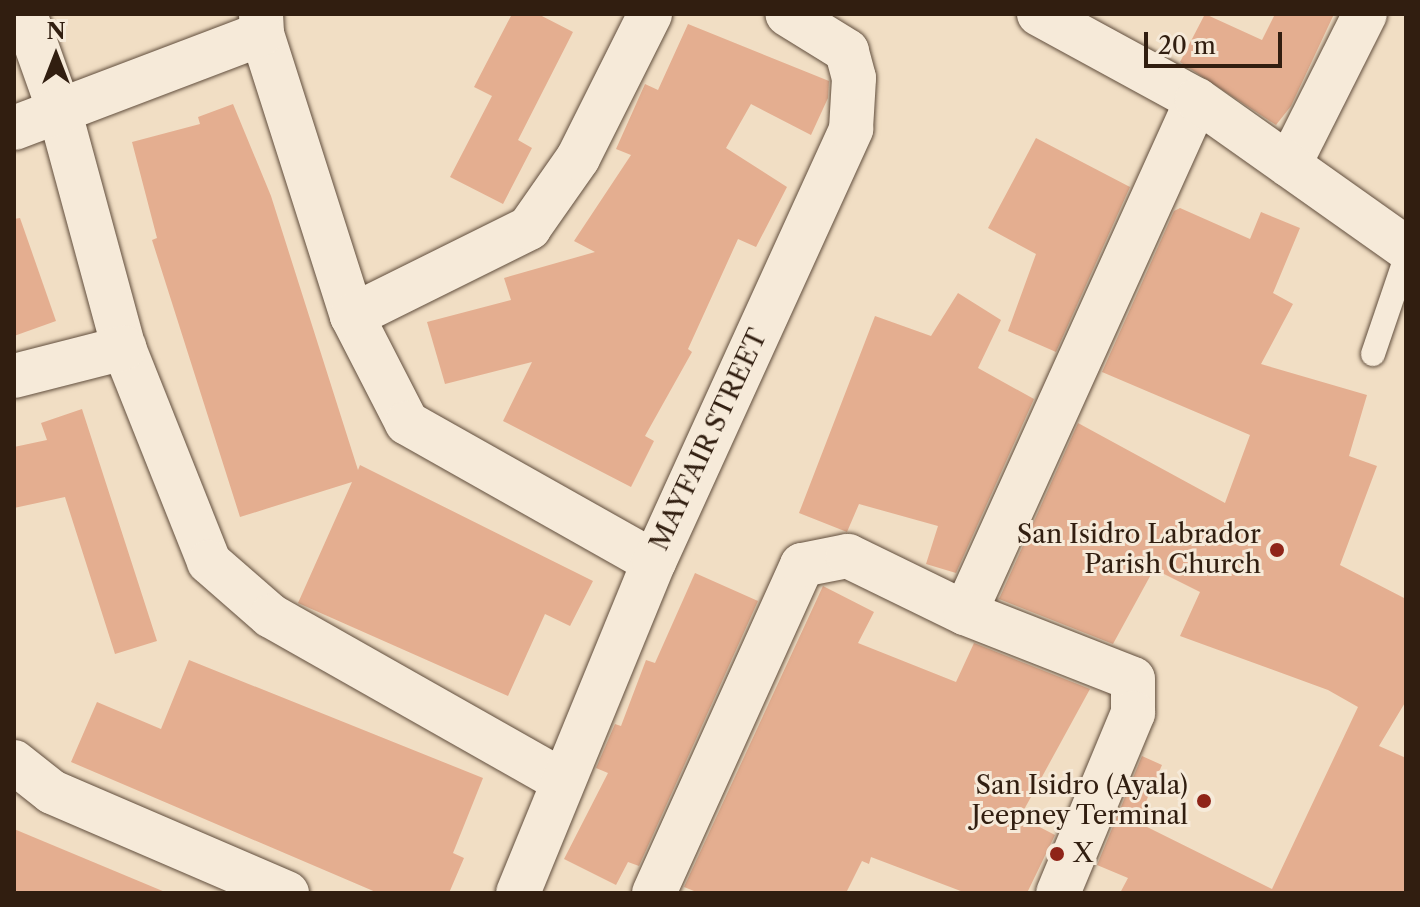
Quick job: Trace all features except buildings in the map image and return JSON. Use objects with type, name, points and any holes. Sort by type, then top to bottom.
[{"type":"street","points":[[25,14],[60,113],[124,348],[209,562],[271,616],[563,781]]},
{"type":"street","points":[[352,316],[529,228],[578,158],[650,14]]},
{"type":"street","name":"MAYFAIR STREET","points":[[518,893],[654,562],[851,129],[854,78],[847,51],[787,14]]},
{"type":"street","points":[[1039,14],[1197,100],[1406,248]]},
{"type":"street","points":[[1289,165],[1365,14]]},
{"type":"street","points":[[14,128],[60,113],[261,24],[352,316],[407,423],[654,562]]},
{"type":"street","points":[[965,613],[1197,100]]},
{"type":"street","points":[[14,376],[124,348]]},
{"type":"street","points":[[654,893],[802,565],[848,556],[965,613],[1133,679],[1133,713],[1058,893]]},
{"type":"street","points":[[14,762],[52,792],[287,893]]},
{"type":"lane","points":[[1373,354],[1406,257]]},
{"type":"place","name":"San Isidro Labrador Parish Church","points":[[1277,550]]},
{"type":"place","name":"San Isidro (Ayala) Jeepney Terminal","points":[[1204,801]]},
{"type":"place","name":"X","points":[[1057,854]]}]
